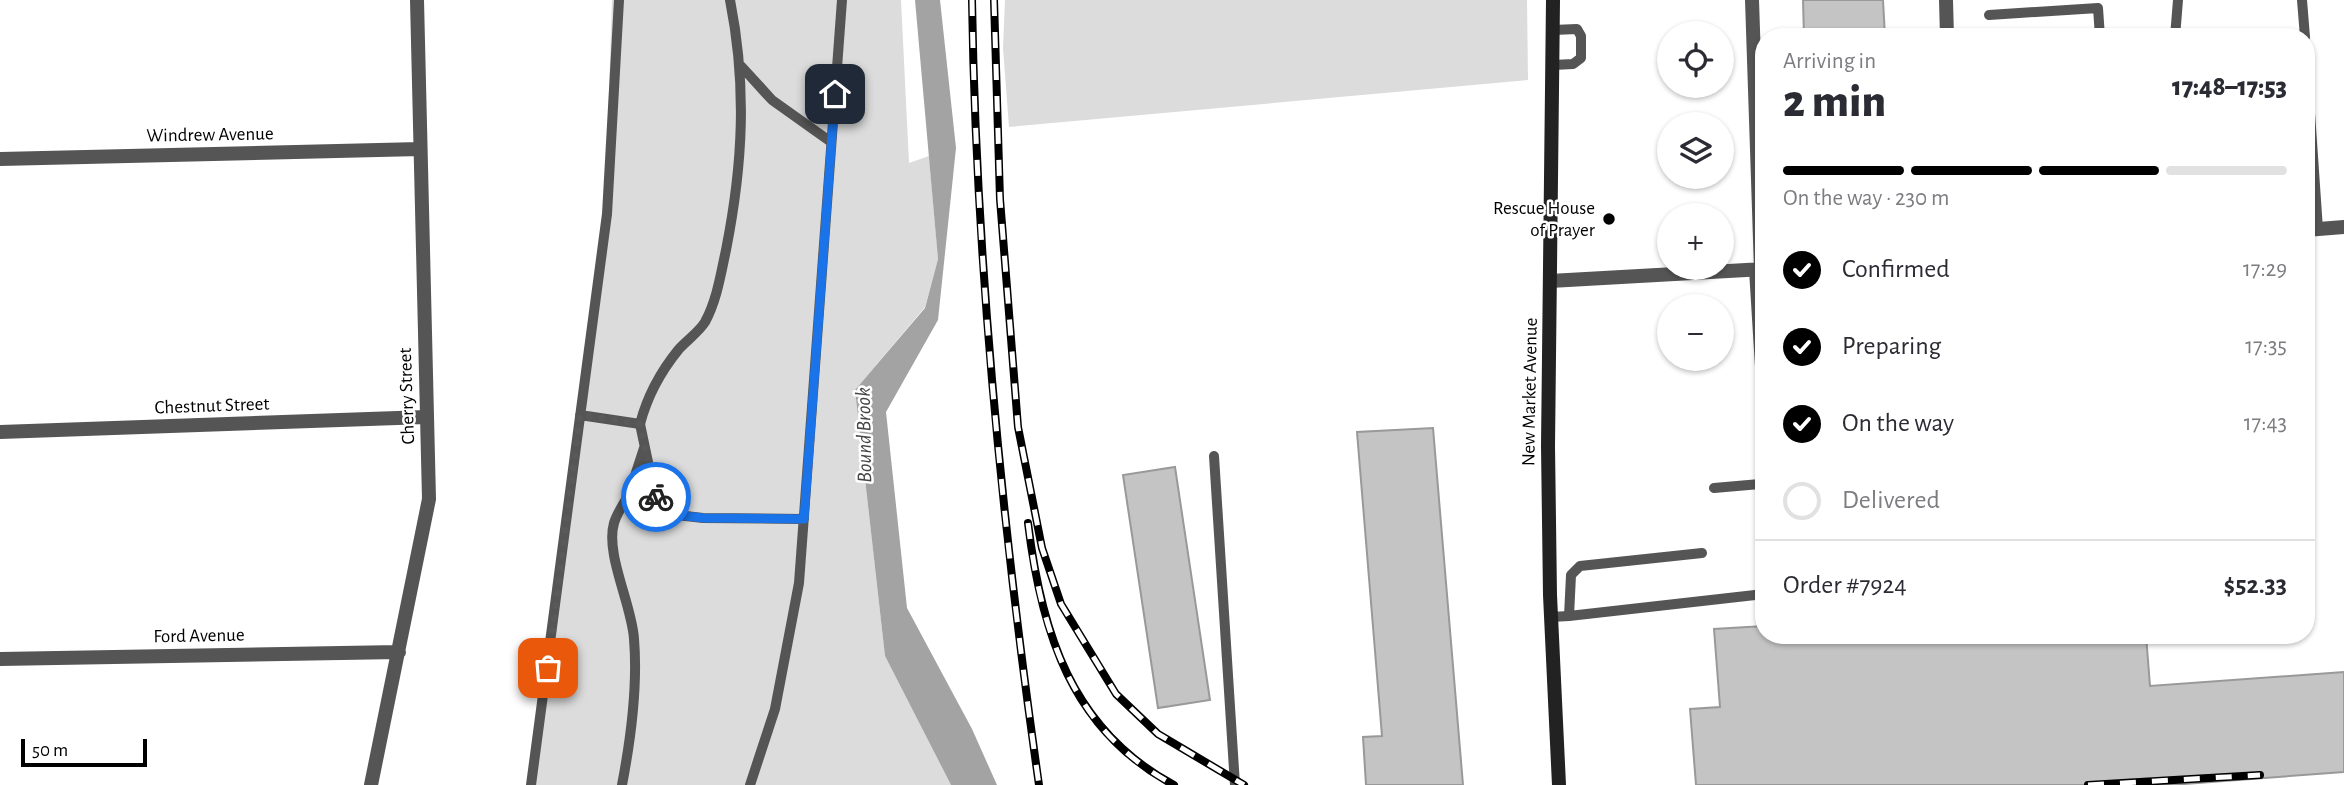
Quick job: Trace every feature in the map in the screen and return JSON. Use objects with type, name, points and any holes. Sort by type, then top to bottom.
[{"type":"main road","name":"New Market Avenue","points":[[1553,0],[1548,446],[1551,617],[1559,785]]},
{"type":"street","name":"Cherry Street","points":[[371,785],[429,499],[417,0]]},
{"type":"street","points":[[1752,0],[1755,101]]},
{"type":"street","points":[[1947,0],[1947,28]]},
{"type":"street","name":"Windrew Avenue","points":[[0,159],[420,149]]},
{"type":"street","points":[[2315,230],[2344,227]]},
{"type":"street","points":[[1550,281],[1755,269]]},
{"type":"street","name":"Chestnut Street","points":[[0,432],[426,417]]},
{"type":"street","name":"Ford Avenue","points":[[0,659],[399,652]]},
{"type":"lane","points":[[531,785],[607,214],[619,0]]},
{"type":"lane","points":[[730,0],[741,66],[740,175],[719,285],[705,323],[678,350],[647,398],[640,424],[656,500],[668,514],[804,519]]},
{"type":"lane","points":[[750,785],[775,709],[799,583],[842,0]]},
{"type":"lane","points":[[2176,28],[2178,0]]},
{"type":"lane","points":[[2302,0],[2304,28]]},
{"type":"lane","points":[[1989,15],[2098,8],[2099,28]]},
{"type":"lane","points":[[1553,30],[1577,29],[1581,36],[1581,58],[1573,64],[1553,65]]},
{"type":"lane","points":[[741,66],[772,100],[831,142]]},
{"type":"lane","points":[[580,415],[640,424]]},
{"type":"lane","points":[[622,785],[634,694],[634,639],[628,598],[612,549],[614,523],[629,494],[645,446]]},
{"type":"lane","points":[[1214,456],[1235,785]]},
{"type":"lane","points":[[1714,488],[1755,484]]},
{"type":"lane","points":[[629,494],[656,500]]},
{"type":"lane","points":[[1569,616],[1572,575],[1580,566],[1702,553]]},
{"type":"lane","points":[[1551,617],[1755,595]]},
{"type":"shaded area","points":[[612,0],[901,0],[909,163],[929,156],[938,259],[925,307],[855,390],[885,656],[951,785],[531,785],[605,213]]},
{"type":"shaded area","points":[[1005,0],[1527,0],[1528,80],[1009,127],[1003,48]]},
{"type":"water","name":"Bound Brook","points":[[915,0],[940,0],[956,148],[938,320],[886,412],[907,608],[972,729],[997,785],[951,785],[885,656],[855,390],[925,308],[938,259]]},
{"type":"building","points":[[1803,0],[1883,0],[1885,28],[1804,28]]},
{"type":"building","points":[[1433,428],[1463,785],[1366,785],[1363,737],[1382,736],[1357,432]]},
{"type":"building","points":[[1175,467],[1210,700],[1158,708],[1123,475]]},
{"type":"building","points":[[1755,627],[1755,644],[2147,644],[2150,686],[2344,672],[2344,772],[2171,785],[1696,785],[1690,709],[1720,707],[1714,629]]},
{"type":"railway","points":[[972,0],[979,197],[993,394],[1013,590],[1039,785]]},
{"type":"railway","points":[[994,0],[1000,199],[1018,427],[1042,548],[1061,604],[1116,694],[1158,734],[1244,785]]},
{"type":"railway","points":[[1028,523],[1042,602],[1067,674],[1086,706],[1110,736],[1139,762],[1174,785]]},
{"type":"railway","points":[[2088,785],[2260,775]]},
{"type":"way so far","points":[[548,668],[580,415],[640,424],[656,497]]},
{"type":"place","name":"Rescue House of Prayer","points":[[1609,219]]},
{"type":"route","points":[[656,497],[668,514],[704,518],[804,519],[835,94]]}]
